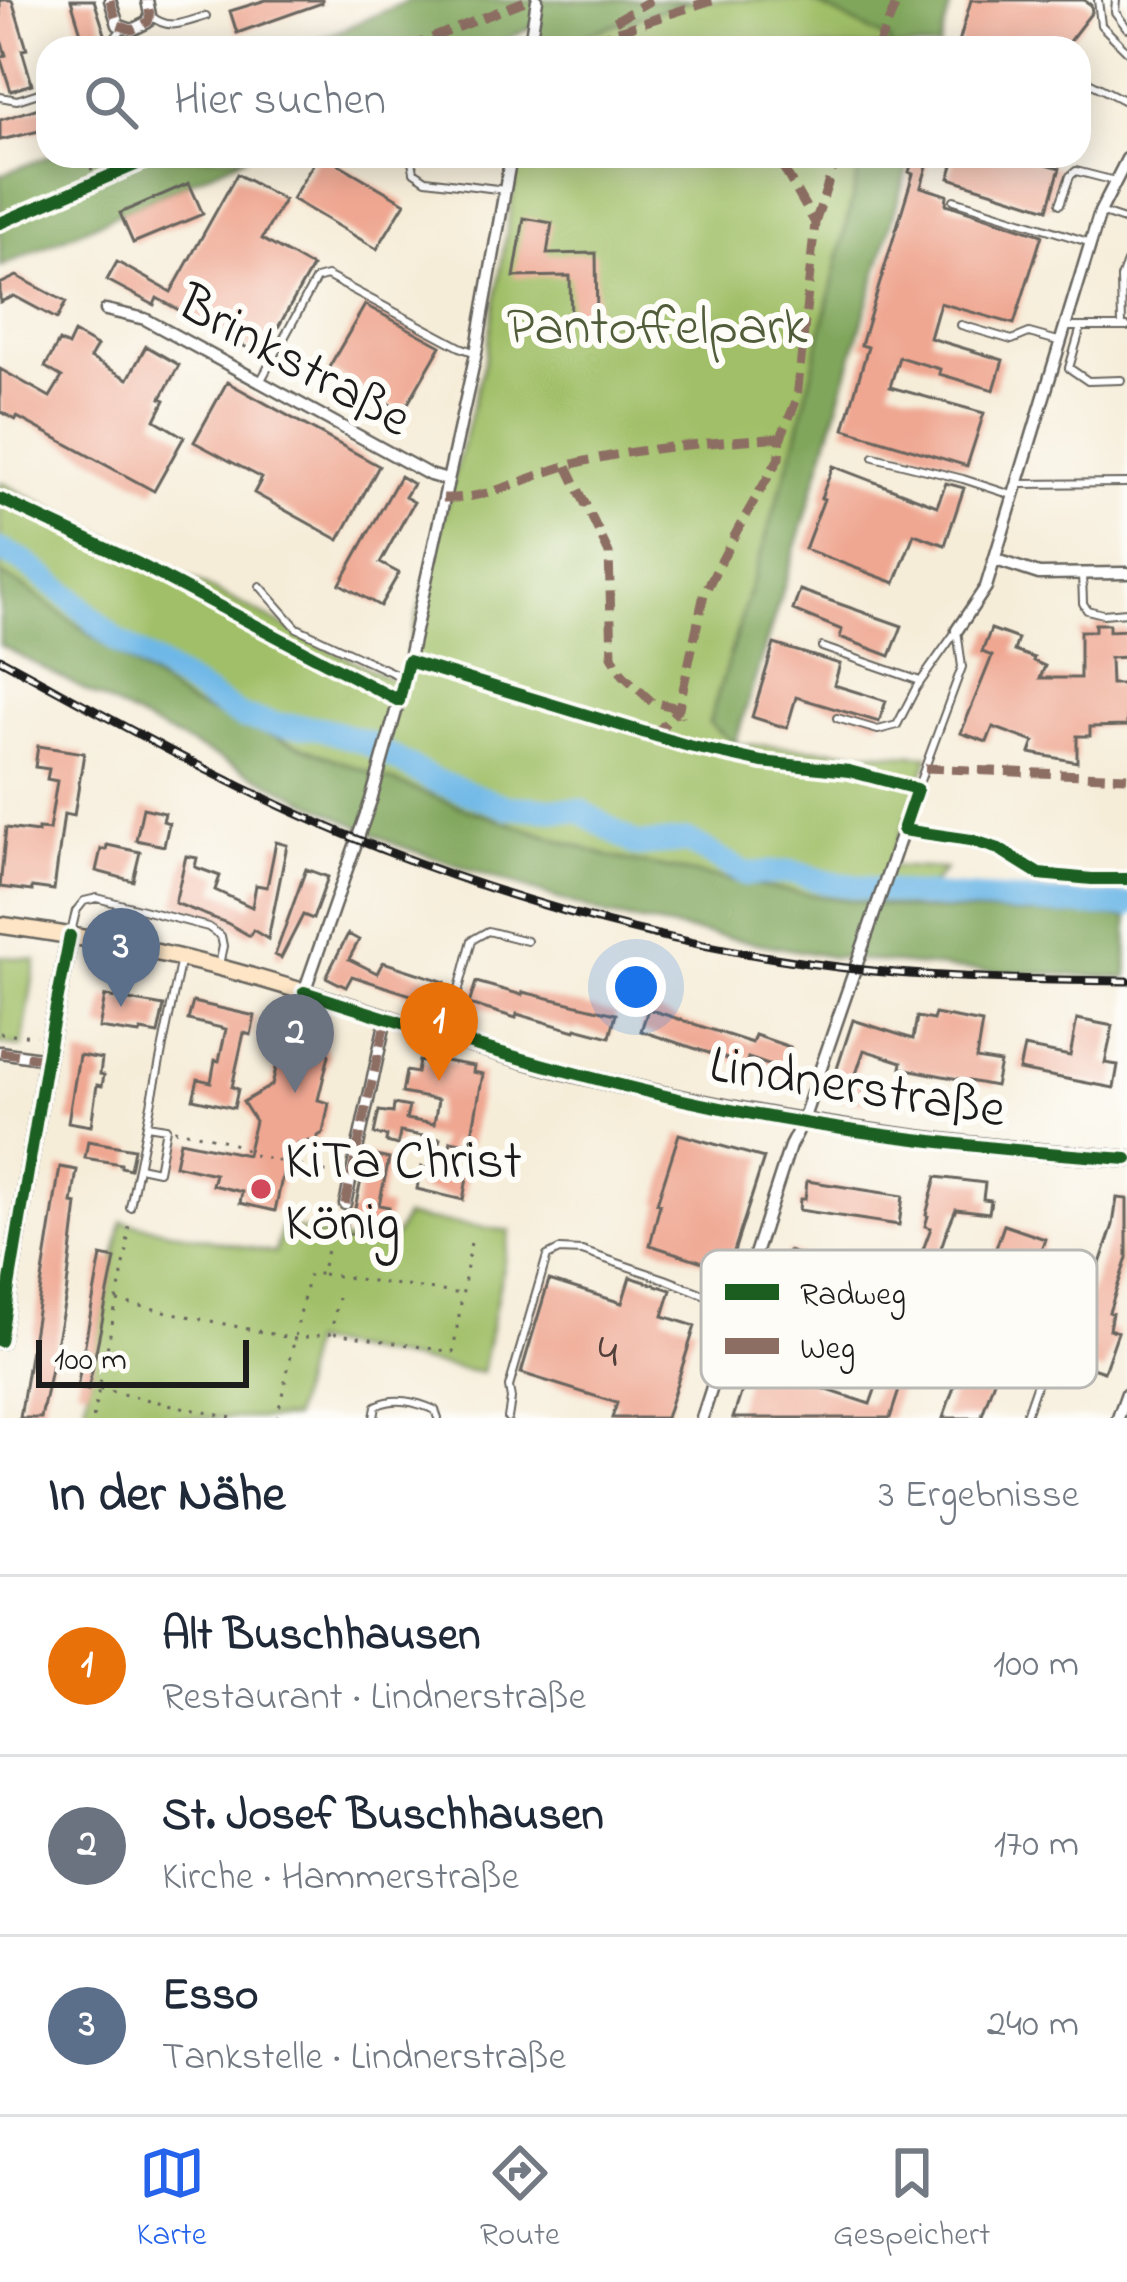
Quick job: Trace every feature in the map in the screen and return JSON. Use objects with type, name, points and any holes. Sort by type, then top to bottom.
[{"type":"street","points":[[110,0],[122,28],[132,30],[142,27],[150,15],[147,0]]},
{"type":"street","points":[[531,36],[537,0]]},
{"type":"street","points":[[956,630],[986,586],[996,560],[1100,212],[1127,158]]},
{"type":"street","name":"Brinkstraße","points":[[304,992],[371,800],[404,678],[476,353],[509,168]]},
{"type":"street","name":"Brinkstraße","points":[[106,310],[146,319],[430,476],[447,480]]},
{"type":"street","points":[[996,560],[1039,574],[1127,573]]},
{"type":"street","points":[[757,1250],[917,789]]},
{"type":"street","name":"Lindnerstraße","points":[[0,926],[218,967],[628,1087],[802,1123],[976,1147],[1127,1159]]},
{"type":"street","points":[[0,1341],[70,936]]},
{"type":"street","points":[[345,1204],[386,1018]]},
{"type":"street","points":[[0,1052],[46,1059]]},
{"type":"street","points":[[703,1418],[713,1388]]},
{"type":"street","points":[[1118,1418],[1127,1393]]},
{"type":"lane","points":[[1098,0],[1101,25],[1127,52]]},
{"type":"lane","points":[[1116,0],[1115,13],[1127,28]]},
{"type":"lane","points":[[150,15],[171,27],[206,16]]},
{"type":"lane","points":[[116,36],[122,28]]},
{"type":"lane","points":[[1091,82],[1127,102]]},
{"type":"lane","points":[[0,97],[16,100],[36,94]]},
{"type":"lane","points":[[413,168],[426,180],[506,190]]},
{"type":"lane","points":[[1060,204],[1076,171],[1114,181]]},
{"type":"lane","points":[[954,200],[1091,243]]},
{"type":"lane","points":[[1100,212],[1127,221]]},
{"type":"lane","points":[[1066,327],[1125,327],[1121,278],[1127,262]]},
{"type":"lane","points":[[260,382],[316,279],[327,276],[476,353]]},
{"type":"lane","points":[[961,325],[1012,340],[1028,333],[1061,342]]},
{"type":"lane","points":[[1069,368],[1081,327]]},
{"type":"lane","points":[[1054,367],[1069,368],[1088,381],[1121,380]]},
{"type":"lane","points":[[874,457],[1017,490],[1127,483]]},
{"type":"lane","points":[[1082,573],[1087,610],[1127,612]]},
{"type":"lane","points":[[260,586],[297,628],[404,678]]},
{"type":"lane","points":[[837,718],[878,730],[897,725],[920,681],[956,630]]},
{"type":"lane","points":[[917,789],[962,667],[956,630]]},
{"type":"lane","points":[[823,647],[920,681]]},
{"type":"lane","points":[[70,936],[76,911],[84,901],[97,898],[208,927],[220,936],[223,946],[218,967]]},
{"type":"lane","points":[[446,1037],[472,940],[488,931],[526,941]]},
{"type":"lane","points":[[130,1207],[181,958]]},
{"type":"lane","points":[[139,1167],[158,1171],[166,1129],[147,1125]]},
{"type":"lane","points":[[508,1418],[509,1388],[547,1256],[560,1250],[582,1251],[701,1293]]},
{"type":"lane","points":[[1025,1418],[1035,1388]]},
{"type":"lane","points":[[374,1418],[376,1406],[387,1400],[418,1403],[435,1410],[438,1418]]},
{"type":"path","points":[[91,168],[96,182]]},
{"type":"path","points":[[0,1033],[50,1036]]},
{"type":"path","points":[[166,1129],[218,1139],[253,1155],[351,1178]]},
{"type":"path","points":[[322,1274],[336,1214],[345,1204]]},
{"type":"path","points":[[93,1418],[127,1250],[130,1207]]},
{"type":"path","points":[[117,1301],[295,1340],[332,1333],[453,1352],[471,1242]]},
{"type":"path","points":[[277,1418],[309,1274],[462,1294]]},
{"type":"path","points":[[332,1333],[338,1298]]},
{"type":"path","points":[[99,1390],[232,1418]]},
{"type":"green space","points":[[410,0],[691,0],[581,36],[538,36],[538,24],[513,36],[328,36]]},
{"type":"green space","points":[[691,0],[809,0],[881,36],[581,36]]},
{"type":"green space","points":[[809,0],[952,0],[942,36],[880,36]]},
{"type":"green space","points":[[36,161],[36,168],[220,168],[0,267],[0,175]]},
{"type":"green space","name":"Pantoffelpark","points":[[517,168],[861,168],[796,440],[709,723],[735,744],[929,756],[889,866],[945,869],[912,909],[779,890],[610,857],[464,808],[188,704],[0,574],[0,482],[399,684],[486,356]]},
{"type":"green space","points":[[859,168],[907,168],[735,744],[709,723],[796,440]]},
{"type":"green space","points":[[0,574],[188,704],[464,808],[610,857],[779,890],[912,909],[1127,917],[1127,978],[832,957],[609,916],[397,845],[0,645]]},
{"type":"green space","points":[[0,956],[36,960],[22,1047],[0,1044]]},
{"type":"green space","points":[[405,1217],[510,1231],[482,1373],[310,1342],[293,1418],[82,1418],[122,1221],[275,1253],[282,1226],[352,1243],[390,1246]]},
{"type":"building","points":[[0,0],[12,0],[32,84],[11,91],[0,57],[6,55],[0,37]]},
{"type":"building","points":[[71,0],[94,0],[106,36],[82,36]]},
{"type":"building","points":[[266,0],[322,3],[237,33],[230,11]]},
{"type":"building","points":[[971,0],[1084,0],[1091,5],[1092,12],[1073,36],[961,36]]},
{"type":"building","points":[[36,109],[36,132],[0,140],[0,120]]},
{"type":"building","points":[[311,168],[345,168],[405,203],[377,249],[292,199]]},
{"type":"building","points":[[910,168],[927,168],[921,187],[947,195],[946,204],[1042,235],[1014,324],[940,303],[930,338],[1003,360],[994,390],[899,357],[890,387],[984,413],[967,466],[844,429],[868,347],[861,345],[913,174]]},
{"type":"building","points":[[952,168],[1060,168],[1048,209],[949,178]]},
{"type":"building","points":[[237,174],[284,200],[262,239],[312,267],[262,356],[157,298],[154,305],[107,280],[117,262],[171,292]]},
{"type":"building","points":[[189,183],[203,214],[133,243],[120,213]]},
{"type":"building","points":[[524,218],[552,223],[547,254],[596,253],[597,322],[571,322],[570,276],[514,277]]},
{"type":"building","points":[[17,276],[66,302],[57,319],[14,296],[0,302],[0,284]]},
{"type":"building","points":[[365,305],[441,346],[403,412],[328,369]]},
{"type":"building","points":[[74,333],[97,346],[90,358],[128,379],[146,346],[179,365],[155,420],[184,437],[154,491],[0,411],[0,369],[50,397],[62,377],[45,367],[59,341],[68,346]]},
{"type":"building","points":[[227,382],[379,466],[339,540],[254,493],[262,478],[194,442]]},
{"type":"building","points":[[833,466],[937,506],[946,483],[964,488],[945,545],[914,534],[895,583],[805,549]]},
{"type":"building","points":[[400,476],[413,484],[405,497],[414,502],[380,563],[399,573],[380,606],[340,584]]},
{"type":"building","points":[[800,590],[902,626],[890,656],[840,637],[842,630],[793,610]]},
{"type":"building","points":[[1095,624],[1109,624],[1109,631],[1127,630],[1127,657],[1110,658],[1111,684],[1127,684],[1127,726],[1090,727],[1090,736],[1077,736],[1077,762],[1030,753],[1034,742],[993,727],[987,742],[961,733],[992,656],[982,652],[991,629],[1018,639],[1014,651],[1045,666],[1040,678],[1080,678],[1080,631],[1095,631]]},
{"type":"building","points":[[774,644],[840,664],[834,685],[886,701],[879,722],[796,697],[787,728],[752,717]]},
{"type":"building","points":[[38,746],[84,753],[74,816],[64,814],[54,890],[0,887],[6,828],[49,830],[57,781],[47,779],[49,769],[35,767]]},
{"type":"building","points":[[143,808],[165,813],[163,821],[169,823],[164,846],[136,840]]},
{"type":"building","points":[[276,842],[287,845],[268,939],[253,930],[250,936],[175,903],[186,856],[197,858],[195,867],[220,876],[215,890],[252,907],[256,885],[267,887]]},
{"type":"building","points":[[107,845],[140,852],[133,881],[96,871],[101,849],[106,850]]},
{"type":"building","points":[[306,869],[328,877],[313,919],[303,915],[281,958],[275,955]]},
{"type":"building","points":[[348,934],[359,940],[349,959],[377,973],[383,962],[445,982],[439,1004],[352,976],[346,987],[326,977]]},
{"type":"building","points":[[476,982],[616,1014],[610,1037],[469,1004]]},
{"type":"building","points":[[105,996],[164,1006],[158,1034],[99,1028]]},
{"type":"building","points":[[193,1002],[255,1016],[251,1035],[244,1033],[232,1087],[238,1089],[234,1108],[193,1099],[198,1079],[211,1082],[226,1029],[188,1020]]},
{"type":"building","points":[[648,1009],[752,1043],[755,1035],[790,1047],[783,1070],[748,1058],[746,1065],[641,1031]]},
{"type":"building","points":[[935,1014],[982,1023],[976,1059],[1000,1063],[995,1086],[901,1068],[902,1062],[864,1050],[855,1077],[867,1080],[863,1103],[832,1098],[829,1093],[853,1020],[913,1039],[917,1017],[933,1020]]},
{"type":"building","points":[[1077,1019],[1113,1026],[1105,1063],[1118,1065],[1114,1088],[1019,1070],[1024,1047],[1070,1056]]},
{"type":"building","points":[[299,1034],[317,1036],[329,1055],[318,1100],[329,1103],[316,1143],[308,1141],[295,1149],[289,1145],[275,1211],[240,1203],[242,1192],[212,1185],[215,1174],[175,1165],[180,1141],[247,1155],[255,1121],[243,1102],[272,1085],[282,1043]]},
{"type":"building","points":[[79,1055],[102,1059],[100,1074],[104,1075],[102,1086],[97,1085],[91,1126],[68,1122]]},
{"type":"building","points":[[433,1059],[474,1066],[473,1072],[483,1074],[470,1145],[451,1141],[445,1171],[467,1178],[463,1200],[417,1189],[421,1167],[434,1169],[440,1139],[400,1132],[398,1145],[374,1134],[379,1111],[393,1113],[394,1104],[409,1107],[406,1119],[434,1124],[438,1100],[402,1093],[406,1071],[417,1073],[419,1061],[433,1064]]},
{"type":"building","points":[[679,1134],[764,1158],[734,1250],[701,1250],[701,1261],[650,1245],[657,1203]]},
{"type":"building","points":[[88,1141],[134,1149],[130,1169],[85,1158]]},
{"type":"building","points":[[367,1154],[389,1159],[379,1205],[389,1207],[386,1240],[345,1233]]},
{"type":"building","points":[[60,1167],[77,1170],[66,1295],[41,1418],[20,1418]]},
{"type":"building","points":[[936,1177],[985,1183],[983,1199],[991,1200],[989,1213],[956,1209],[940,1250],[923,1250],[931,1228],[925,1226]]},
{"type":"building","points":[[807,1181],[903,1196],[899,1225],[799,1210]]},
{"type":"building","points":[[1117,1198],[1127,1199],[1127,1258],[1109,1312],[1109,1329],[1118,1332],[1104,1372],[1097,1370],[1097,1272]]},
{"type":"building","points":[[1004,1225],[1045,1239],[1041,1250],[995,1250]]},
{"type":"building","points":[[101,1256],[115,1259],[88,1390],[77,1388]]},
{"type":"building","points":[[630,1277],[671,1290],[663,1316],[695,1326],[666,1418],[612,1418],[617,1403],[521,1373],[549,1280],[622,1303]]},
{"type":"building","points":[[743,1388],[821,1388],[870,1404],[876,1388],[900,1388],[890,1418],[733,1418]]},
{"type":"building","points":[[954,1388],[991,1388],[981,1418],[943,1418]]},
{"type":"waterway","points":[[0,550],[22,560],[71,598],[116,640],[242,717],[320,728],[367,743],[433,780],[507,807],[581,811],[637,845],[688,841],[746,874],[793,872],[826,882],[914,895],[1127,905]]},
{"type":"railway","points":[[0,659],[188,760],[332,829],[440,871],[562,910],[685,941],[873,971],[1127,981]]},
{"type":"marked path","points":[[110,0],[118,25],[132,30],[148,22],[147,0]]},
{"type":"marked path","points":[[437,36],[527,0]]},
{"type":"marked path","points":[[615,21],[651,0]]},
{"type":"marked path","points":[[603,36],[712,0]]},
{"type":"marked path","points":[[882,36],[898,0]]},
{"type":"marked path","points":[[654,736],[679,708],[704,594],[779,458],[781,437],[797,399],[815,223],[783,168]]},
{"type":"marked path","points":[[815,223],[833,168]]},
{"type":"marked path","points":[[443,498],[492,492],[569,465],[621,454],[781,437]]},
{"type":"marked path","points":[[567,466],[609,553],[612,656],[623,675],[652,702],[679,708],[681,717]]},
{"type":"marked path","points":[[925,768],[1127,777]]},
{"type":"marked path","points":[[345,1204],[386,1019]]},
{"type":"marked path","points":[[0,1052],[47,1059]]},
{"type":"cycle path","points":[[0,223],[128,168]]},
{"type":"cycle path","points":[[0,499],[139,564],[399,701],[408,661],[689,746],[762,762],[849,771],[917,789],[903,830],[999,849],[1039,874],[1127,879]]},
{"type":"cycle path","points":[[0,1341],[70,936]]},
{"type":"cycle path","points":[[304,992],[539,1064],[738,1111],[904,1138],[1127,1159]]},
{"type":"place","name":"Esso","points":[[121,1007]]},
{"type":"place","name":"Alt Buschhausen","points":[[439,1081]]},
{"type":"place","name":"St. Josef Buschhausen","points":[[295,1093]]},
{"type":"place","name":"KiTa Christ König","points":[[261,1189]]}]
